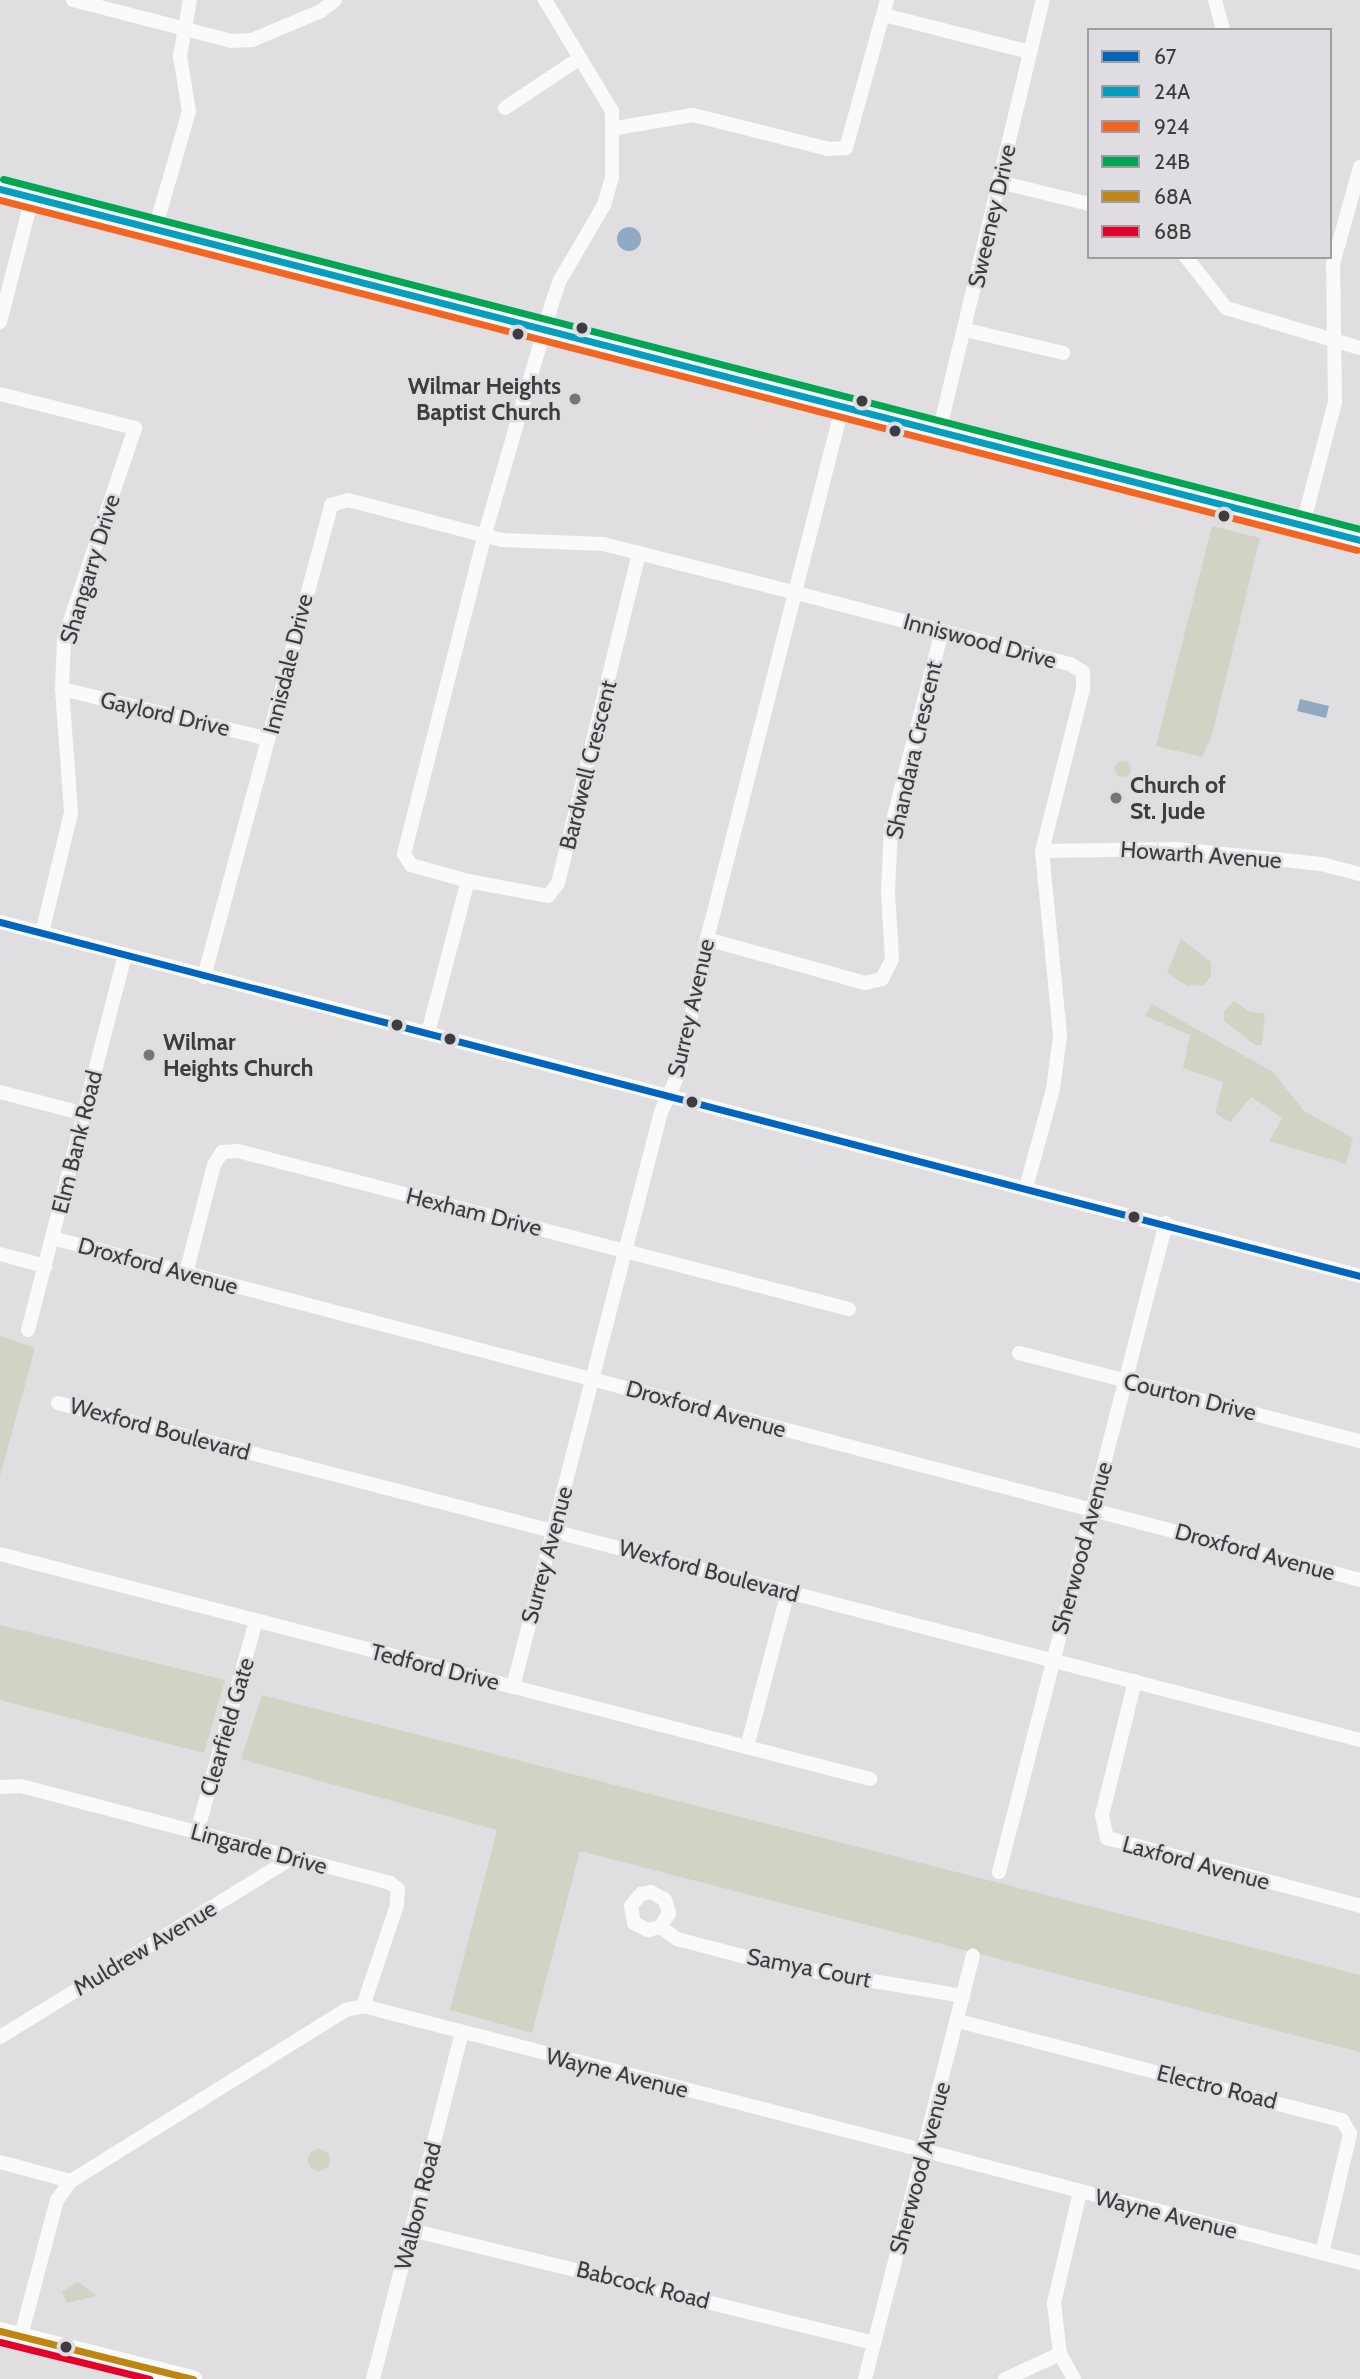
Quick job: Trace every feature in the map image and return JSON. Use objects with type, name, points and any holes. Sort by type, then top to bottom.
[{"type":"main road","points":[[0,189],[1360,540]]},
{"type":"main road","points":[[0,2331],[193,2379]]},
{"type":"street","points":[[73,0],[230,41],[252,40],[321,11],[335,0]]},
{"type":"street","points":[[155,229],[189,111],[180,56],[182,28],[190,0]]},
{"type":"street","points":[[428,1033],[468,881],[411,865],[404,854],[484,537],[560,280],[604,205],[612,177],[616,128],[612,111],[545,0]]},
{"type":"street","points":[[616,128],[693,115],[828,149],[846,148],[887,0]]},
{"type":"street","name":"Sweeney Drive","points":[[939,432],[966,330],[1043,0]]},
{"type":"street","points":[[1215,0],[1222,28]]},
{"type":"street","points":[[884,15],[1030,52]]},
{"type":"street","points":[[505,108],[580,58]]},
{"type":"street","points":[[1303,524],[1335,402],[1332,341],[1333,264],[1358,188],[1360,167]]},
{"type":"street","points":[[999,182],[1087,204]]},
{"type":"street","points":[[0,321],[32,198]]},
{"type":"street","points":[[1188,259],[1226,308],[1360,348]]},
{"type":"street","points":[[966,330],[1063,353]]},
{"type":"street","name":"Shangarry Drive","points":[[0,394],[135,428],[64,639],[62,690],[71,813],[43,933]]},
{"type":"street","name":"Surrey Avenue","points":[[513,1687],[661,1112],[670,1095],[695,1009],[707,939],[842,408]]},
{"type":"street","name":"Innisdale Drive","points":[[204,977],[331,505],[348,500],[484,537]]},
{"type":"street","name":"Inniswood Drive","points":[[484,537],[603,544],[1070,664],[1083,672],[1083,689],[1042,851],[1060,1036],[1053,1089],[1026,1188]]},
{"type":"street","name":"Bardwell Crescent","points":[[468,881],[548,895],[558,883],[639,553]]},
{"type":"street","name":"Shandara Crescent","points":[[707,939],[865,984],[882,979],[892,959],[888,891],[891,828],[942,631]]},
{"type":"street","name":"Gaylord Drive","points":[[62,690],[268,739]]},
{"type":"street","name":"Howarth Avenue","points":[[1042,851],[1189,850],[1321,864],[1360,874]]},
{"type":"street","points":[[0,922],[204,977],[1166,1223],[1360,1276]]},
{"type":"street","name":"Elm Bank Road","points":[[28,1330],[125,955]]},
{"type":"street","points":[[0,1092],[85,1114]]},
{"type":"street","name":"Hexham Drive","points":[[186,1273],[214,1165],[222,1152],[238,1151],[849,1309]]},
{"type":"street","name":"Sherwood Avenue","points":[[999,1872],[1166,1223]]},
{"type":"street","name":"Droxford Avenue","points":[[52,1238],[1360,1580]]},
{"type":"street","points":[[0,1254],[45,1266]]},
{"type":"street","name":"Courton Drive","points":[[1019,1353],[1360,1441]]},
{"type":"street","name":"Wexford Boulevard","points":[[58,1403],[1360,1740]]},
{"type":"street","name":"Tedford Drive","points":[[0,1554],[870,1779]]},
{"type":"street","points":[[747,1747],[788,1592]]},
{"type":"street","name":"Clearfield Gate","points":[[197,1832],[256,1622]]},
{"type":"street","name":"Laxford Avenue","points":[[1135,1681],[1102,1815],[1107,1838],[1360,1906]]},
{"type":"street","name":"Lingarde Drive","points":[[0,1787],[21,1786],[291,1859],[375,1877],[398,1889],[397,1905],[363,2006]]},
{"type":"street","name":"Muldrew Avenue","points":[[0,2037],[291,1859]]},
{"type":"street","name":"Samya Court","points":[[660,1927],[677,1938],[777,1965],[963,1996]]},
{"type":"street","name":"Sherwood Avenue","points":[[865,2379],[974,1956]]},
{"type":"street","points":[[22,2336],[57,2200],[71,2182],[346,2010],[363,2006]]},
{"type":"street","name":"Wayne Avenue","points":[[363,2006],[1360,2263]]},
{"type":"street","name":"Electro Road","points":[[958,2021],[1342,2120],[1350,2134],[1322,2253]]},
{"type":"street","name":"Walbon Road","points":[[373,2379],[462,2033]]},
{"type":"street","points":[[0,2162],[71,2182]]},
{"type":"street","points":[[1074,2379],[1060,2354],[1054,2303],[1080,2192]]},
{"type":"street","name":"Babcock Road","points":[[411,2230],[874,2343]]},
{"type":"street","points":[[1005,2379],[1060,2354]]},
{"type":"green space","points":[[1212,526],[1260,538],[1212,735],[1202,757],[1156,746]]},
{"type":"green space","points":[[1120,761],[1126,761],[1131,769],[1129,775],[1120,777],[1115,772],[1115,766]]},
{"type":"green space","points":[[1181,939],[1211,962],[1211,977],[1203,985],[1187,986],[1167,973]]},
{"type":"green space","points":[[1234,1001],[1248,1011],[1265,1014],[1262,1045],[1255,1045],[1224,1021],[1224,1012]]},
{"type":"green space","points":[[1152,1004],[1273,1072],[1304,1111],[1353,1138],[1346,1164],[1269,1141],[1282,1118],[1251,1097],[1230,1122],[1215,1113],[1223,1082],[1183,1068],[1190,1035],[1145,1016]]},
{"type":"green space","points":[[0,1336],[35,1348],[0,1476]]},
{"type":"green space","points":[[0,1625],[225,1680],[204,1753],[0,1700]]},
{"type":"green space","points":[[262,1695],[1360,1975],[1360,2052],[580,1851],[532,2033],[450,2010],[497,1830],[241,1759]]},
{"type":"green space","points":[[319,2149],[329,2156],[330,2160],[323,2170],[319,2171],[309,2164],[308,2160],[315,2150]]},
{"type":"green space","points":[[78,2282],[97,2296],[67,2303],[62,2292]]},
{"type":"water","points":[[629,227],[640,234],[641,239],[634,250],[629,251],[618,244],[617,239],[624,228]]},
{"type":"water","points":[[1300,699],[1329,706],[1326,718],[1297,711]]},
{"type":"transit line","name":"24B","points":[[3,179],[1360,529]]},
{"type":"transit line","name":"24A","points":[[0,189],[1360,540]]},
{"type":"transit line","name":"924","points":[[0,200],[1357,550]]},
{"type":"transit line","name":"67","points":[[0,922],[1360,1276]]},
{"type":"transit line","name":"68A","points":[[0,2331],[193,2379]]},
{"type":"transit line","name":"68B","points":[[0,2342],[149,2379]]},
{"type":"place","name":"Wilmar Heights Baptist Church","points":[[575,399]]},
{"type":"place","name":"Church of St. Jude","points":[[1116,798]]},
{"type":"place","name":"Wilmar Heights Church","points":[[149,1055]]}]
